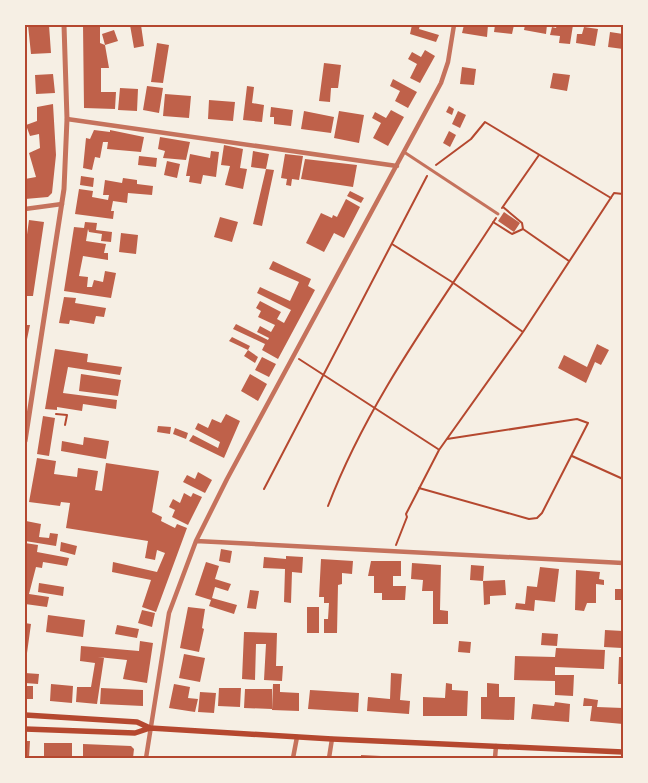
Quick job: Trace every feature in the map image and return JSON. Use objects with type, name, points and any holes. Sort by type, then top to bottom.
[{"type":"main road","points":[[25,716],[137,722],[150,728],[297,737],[623,752]]},
{"type":"main road","points":[[25,729],[135,733],[150,728]]},
{"type":"street","points":[[25,441],[62,204],[67,150],[64,25]]},
{"type":"street","points":[[146,758],[169,612],[196,541],[293,355],[441,83],[448,62],[454,25]]},
{"type":"street","points":[[67,119],[396,166]]},
{"type":"street","points":[[404,152],[498,214]]},
{"type":"street","points":[[25,208],[62,204]]},
{"type":"street","points":[[196,541],[623,563]]},
{"type":"street","points":[[293,758],[297,737]]},
{"type":"street","points":[[329,758],[332,739]]},
{"type":"street","points":[[495,758],[496,746]]},
{"type":"path","points":[[264,489],[391,243],[432,169],[456,148],[471,139],[486,122],[611,198]]},
{"type":"path","points":[[328,506],[343,468],[373,408],[452,282],[539,155]]},
{"type":"path","points":[[394,551],[407,516],[406,514],[439,450],[523,332],[614,193],[623,194]]},
{"type":"path","points":[[503,207],[522,222],[523,229],[569,261]]},
{"type":"path","points":[[493,222],[512,234],[523,229]]},
{"type":"path","points":[[391,243],[452,282],[523,332]]},
{"type":"path","points":[[293,355],[439,450]]},
{"type":"path","points":[[56,414],[67,415],[65,426]]},
{"type":"path","points":[[419,488],[529,520],[537,518],[542,513],[588,423],[577,419],[447,439]]},
{"type":"path","points":[[572,456],[623,479]]},
{"type":"building","points":[[28,25],[49,25],[51,53],[31,54]]},
{"type":"building","points":[[83,25],[100,25],[100,43],[105,45],[109,68],[101,68],[101,92],[116,92],[115,109],[84,108]]},
{"type":"building","points":[[130,25],[141,25],[144,46],[134,48]]},
{"type":"building","points":[[412,25],[420,25],[419,29],[439,35],[436,42],[410,34]]},
{"type":"building","points":[[464,25],[488,25],[487,37],[462,33]]},
{"type":"building","points":[[495,25],[514,25],[512,34],[494,32]]},
{"type":"building","points":[[525,25],[547,25],[546,34],[524,30]]},
{"type":"building","points":[[557,25],[573,25],[570,44],[559,43],[560,36],[550,35],[552,27],[556,28]]},
{"type":"building","points":[[584,27],[598,29],[595,46],[576,43],[577,34],[582,34]]},
{"type":"building","points":[[114,30],[118,41],[105,45],[102,34]]},
{"type":"building","points":[[610,32],[623,34],[623,49],[608,47]]},
{"type":"building","points":[[157,43],[169,45],[163,83],[151,82]]},
{"type":"building","points":[[425,50],[435,56],[420,83],[410,78],[417,64],[408,59],[412,52],[421,57]]},
{"type":"building","points":[[324,63],[341,65],[338,88],[331,88],[330,102],[319,101]]},
{"type":"building","points":[[462,67],[476,69],[474,85],[460,84]]},
{"type":"building","points":[[553,73],[570,75],[567,91],[550,88]]},
{"type":"building","points":[[53,74],[55,93],[36,94],[35,75]]},
{"type":"building","points":[[393,79],[417,92],[408,108],[395,101],[400,91],[390,86]]},
{"type":"building","points":[[147,86],[163,88],[159,113],[143,110]]},
{"type":"building","points":[[247,86],[254,87],[252,103],[264,105],[262,122],[243,120]]},
{"type":"building","points":[[120,88],[138,89],[137,111],[118,110]]},
{"type":"building","points":[[165,94],[191,96],[189,118],[163,116]]},
{"type":"building","points":[[209,100],[235,102],[233,121],[208,119]]},
{"type":"building","points":[[53,104],[56,155],[52,193],[48,197],[25,199],[25,179],[36,177],[29,153],[40,148],[39,134],[30,136],[26,125],[37,121],[37,107]]},
{"type":"building","points":[[449,106],[454,109],[452,115],[446,112]]},
{"type":"building","points":[[271,107],[293,110],[291,126],[274,124],[274,117],[270,117]]},
{"type":"building","points":[[391,110],[404,117],[388,146],[373,138],[381,123],[372,118],[375,112],[386,118]]},
{"type":"building","points":[[304,111],[334,117],[331,133],[301,129]]},
{"type":"building","points":[[339,111],[364,115],[359,143],[334,138]]},
{"type":"building","points":[[458,111],[466,115],[460,128],[452,124]]},
{"type":"building","points":[[94,130],[110,132],[110,130],[144,137],[141,152],[107,149],[108,142],[103,142],[100,158],[95,157],[92,170],[83,168],[86,138],[90,139]]},
{"type":"building","points":[[449,131],[456,135],[450,147],[443,143]]},
{"type":"building","points":[[160,137],[190,142],[186,160],[163,158],[165,151],[158,149]]},
{"type":"building","points":[[224,145],[243,149],[240,168],[247,169],[243,189],[225,185],[230,166],[221,165]]},
{"type":"building","points":[[211,151],[219,152],[216,177],[203,175],[201,184],[189,182],[190,176],[186,176],[190,154],[210,158]]},
{"type":"building","points":[[253,151],[269,154],[266,169],[251,167]]},
{"type":"building","points":[[285,154],[303,156],[299,180],[292,179],[291,186],[286,185],[287,179],[281,178]]},
{"type":"building","points":[[139,156],[157,158],[156,167],[138,165]]},
{"type":"building","points":[[305,159],[357,165],[353,187],[301,179]]},
{"type":"building","points":[[167,161],[180,164],[177,178],[164,175]]},
{"type":"building","points":[[266,169],[274,170],[262,226],[253,224]]},
{"type":"building","points":[[81,176],[94,178],[93,187],[80,185]]},
{"type":"building","points":[[123,178],[137,180],[137,184],[153,186],[152,195],[128,193],[127,203],[113,201],[111,211],[114,211],[113,219],[75,214],[79,189],[93,191],[92,197],[108,200],[109,195],[103,195],[105,180],[122,183]]},
{"type":"building","points":[[350,191],[364,198],[361,203],[347,196]]},
{"type":"building","points":[[346,199],[360,207],[344,238],[334,233],[324,252],[306,243],[321,213],[332,218],[333,215],[337,217]]},
{"type":"building","points":[[504,212],[520,223],[514,232],[498,221]]},
{"type":"building","points":[[220,217],[238,222],[232,242],[214,237]]},
{"type":"building","points":[[29,220],[44,222],[33,296],[25,296],[25,249]]},
{"type":"building","points":[[85,222],[97,223],[96,230],[112,232],[111,242],[101,241],[102,234],[89,232],[88,229],[86,241],[106,244],[104,253],[108,253],[108,260],[83,256],[79,276],[88,277],[87,287],[92,287],[94,280],[103,282],[105,271],[116,273],[111,298],[64,291],[74,227],[84,228]]},
{"type":"building","points":[[121,233],[138,235],[136,254],[119,252]]},
{"type":"building","points":[[273,261],[311,279],[308,286],[315,290],[278,359],[262,350],[265,344],[233,329],[236,324],[268,340],[269,338],[257,332],[260,326],[271,332],[275,325],[258,317],[261,311],[256,308],[260,301],[281,312],[277,319],[284,323],[291,310],[257,293],[260,287],[290,301],[299,282],[269,269]]},
{"type":"building","points":[[64,297],[76,298],[75,303],[106,308],[104,317],[96,316],[94,324],[70,320],[69,324],[59,323]]},
{"type":"building","points":[[25,325],[30,325],[26,344],[25,344]]},
{"type":"building","points":[[232,337],[250,346],[248,350],[229,341]]},
{"type":"building","points":[[597,344],[609,350],[601,365],[595,362],[586,383],[558,368],[564,355],[587,367]]},
{"type":"building","points":[[55,349],[88,354],[87,362],[122,367],[120,375],[68,367],[63,393],[117,400],[116,409],[83,404],[82,411],[57,407],[57,410],[45,409]]},
{"type":"building","points":[[248,350],[258,357],[255,363],[244,356]]},
{"type":"building","points":[[262,357],[276,364],[269,377],[255,370]]},
{"type":"building","points":[[81,374],[121,380],[118,396],[79,391]]},
{"type":"building","points":[[250,374],[267,384],[258,401],[241,391]]},
{"type":"building","points":[[226,414],[240,421],[224,458],[189,441],[193,435],[218,448],[220,442],[195,429],[198,423],[208,428],[212,419],[221,423]]},
{"type":"building","points":[[43,416],[55,418],[49,456],[37,454]]},
{"type":"building","points":[[158,426],[171,427],[170,434],[157,432]]},
{"type":"building","points":[[175,428],[188,433],[186,439],[173,434]]},
{"type":"building","points":[[84,437],[109,441],[106,459],[61,451],[62,441],[83,445]]},
{"type":"building","points":[[37,458],[56,461],[54,474],[77,477],[78,468],[98,471],[95,490],[102,491],[106,463],[159,471],[152,512],[162,517],[161,521],[175,528],[177,524],[187,528],[156,612],[142,607],[151,580],[112,572],[113,562],[157,572],[165,553],[157,550],[155,560],[145,558],[148,541],[66,528],[70,503],[61,502],[60,506],[29,502]]},
{"type":"building","points":[[198,472],[212,480],[205,493],[183,482],[187,475],[195,479]]},
{"type":"building","points":[[184,493],[191,497],[193,493],[202,497],[188,525],[172,517],[175,510],[169,507],[173,499],[180,503]]},
{"type":"building","points":[[26,521],[41,524],[39,537],[49,538],[50,533],[58,534],[56,546],[25,541]]},
{"type":"building","points":[[61,542],[77,546],[75,555],[60,551]]},
{"type":"building","points":[[25,543],[38,545],[37,552],[69,558],[67,566],[43,562],[42,568],[36,567],[29,594],[49,597],[47,607],[25,604]]},
{"type":"building","points":[[221,549],[232,551],[230,563],[219,561]]},
{"type":"building","points":[[286,556],[303,557],[302,573],[292,572],[291,603],[284,602],[285,569],[263,568],[264,557],[286,559]]},
{"type":"building","points":[[321,559],[353,561],[352,574],[342,573],[342,584],[338,585],[337,633],[324,633],[324,619],[328,619],[329,603],[324,603],[324,597],[319,597]]},
{"type":"building","points":[[371,561],[401,561],[401,576],[393,576],[393,586],[406,586],[405,600],[382,600],[382,593],[374,593],[374,576],[368,576]]},
{"type":"building","points":[[206,562],[219,566],[215,579],[231,584],[228,591],[215,587],[212,598],[237,605],[234,614],[209,606],[211,600],[195,595]]},
{"type":"building","points":[[412,563],[441,565],[440,610],[448,611],[448,624],[433,624],[433,591],[422,591],[423,580],[411,579]]},
{"type":"building","points":[[471,565],[484,566],[483,581],[470,580]]},
{"type":"building","points":[[540,567],[559,569],[555,602],[535,600],[534,611],[515,609],[516,603],[525,604],[527,586],[537,587]]},
{"type":"building","points":[[576,570],[600,572],[599,579],[604,580],[604,585],[596,584],[596,603],[587,603],[584,611],[575,610]]},
{"type":"building","points":[[505,580],[506,595],[490,596],[490,604],[484,605],[483,581]]},
{"type":"building","points":[[39,583],[64,587],[63,596],[38,592]]},
{"type":"building","points":[[615,589],[623,589],[623,600],[615,600]]},
{"type":"building","points":[[250,590],[259,591],[256,609],[247,608]]},
{"type":"building","points":[[188,607],[205,609],[202,628],[204,629],[199,652],[180,648]]},
{"type":"building","points":[[307,607],[319,607],[319,633],[307,633]]},
{"type":"building","points":[[142,610],[155,613],[152,627],[138,623]]},
{"type":"building","points":[[48,615],[85,620],[83,637],[46,632]]},
{"type":"building","points":[[25,623],[31,624],[27,653],[25,652]]},
{"type":"building","points":[[117,625],[139,629],[137,638],[115,634]]},
{"type":"building","points":[[605,630],[623,631],[622,648],[604,647]]},
{"type":"building","points":[[244,632],[277,633],[276,666],[283,666],[282,681],[264,680],[266,644],[256,644],[255,680],[242,679]]},
{"type":"building","points":[[542,633],[558,634],[557,646],[541,645]]},
{"type":"building","points":[[140,641],[153,643],[147,683],[123,679],[127,660],[98,657],[104,658],[97,704],[76,702],[77,687],[91,687],[95,663],[80,661],[81,646],[139,651]]},
{"type":"building","points":[[459,641],[471,642],[470,653],[458,652]]},
{"type":"building","points":[[556,648],[605,650],[604,669],[555,667],[555,675],[574,675],[573,696],[555,695],[555,681],[514,680],[515,656],[555,657]]},
{"type":"building","points":[[184,654],[205,658],[200,682],[179,678]]},
{"type":"building","points":[[619,657],[623,657],[623,684],[618,684]]},
{"type":"building","points":[[25,673],[39,674],[38,684],[25,683]]},
{"type":"building","points":[[391,673],[402,674],[400,700],[410,701],[409,714],[367,711],[368,697],[390,699]]},
{"type":"building","points":[[446,683],[452,684],[452,690],[468,691],[467,716],[423,716],[423,697],[445,698]]},
{"type":"building","points":[[487,683],[499,684],[499,697],[515,697],[514,720],[481,719],[481,697],[487,697]]},
{"type":"building","points":[[51,684],[73,686],[72,703],[50,701]]},
{"type":"building","points":[[174,684],[190,687],[188,698],[198,699],[195,712],[169,708]]},
{"type":"building","points":[[273,684],[280,684],[280,692],[299,693],[299,711],[272,710]]},
{"type":"building","points":[[25,686],[33,686],[33,699],[25,699]]},
{"type":"building","points":[[101,688],[143,690],[143,706],[100,704]]},
{"type":"building","points":[[219,688],[241,688],[240,707],[218,706]]},
{"type":"building","points":[[245,689],[272,689],[272,709],[244,708]]},
{"type":"building","points":[[310,690],[359,693],[358,712],[308,709]]},
{"type":"building","points":[[200,692],[216,693],[214,713],[198,712]]},
{"type":"building","points":[[584,698],[598,700],[597,707],[623,708],[623,724],[590,721],[592,706],[583,706]]},
{"type":"building","points":[[555,702],[570,704],[569,722],[531,719],[533,704],[554,706]]},
{"type":"building","points":[[25,741],[30,741],[29,758],[25,757]]},
{"type":"building","points":[[44,743],[72,743],[72,758],[44,758]]},
{"type":"building","points":[[83,744],[131,746],[134,749],[133,758],[83,758]]},
{"type":"building","points":[[361,755],[381,756],[381,758],[361,758]]}]
